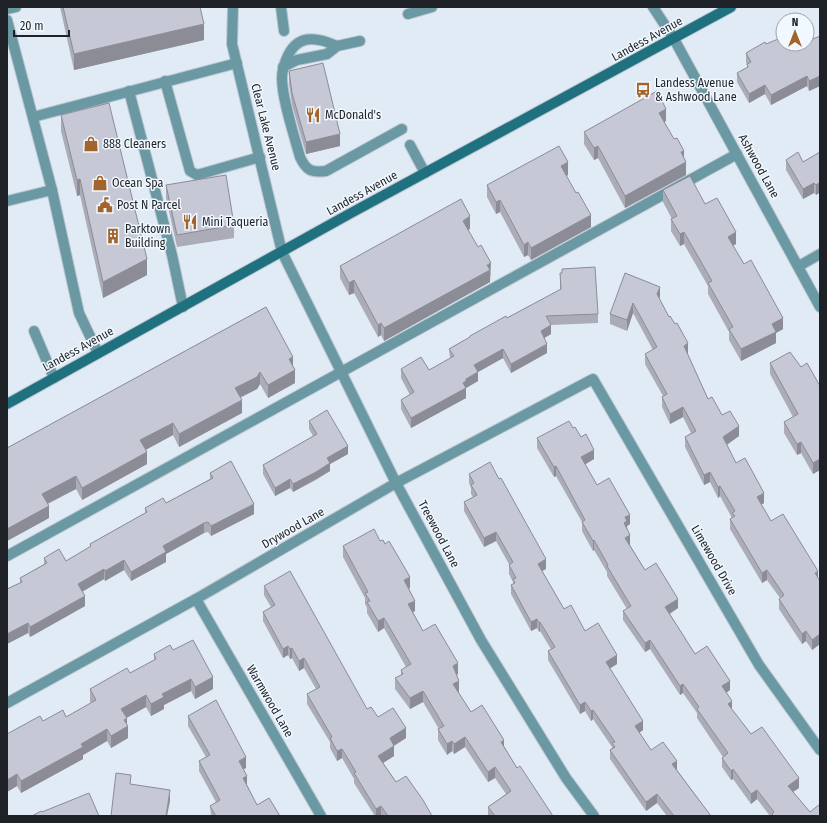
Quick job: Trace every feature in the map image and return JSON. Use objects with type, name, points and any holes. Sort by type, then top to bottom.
[{"type":"main road","name":"Landess Avenue","points":[[7,404],[425,173],[731,7]]},
{"type":"street","points":[[7,9],[16,7]]},
{"type":"street","name":"Clear Lake Avenue","points":[[233,7],[232,44],[282,252]]},
{"type":"street","points":[[281,7],[284,31]]},
{"type":"street","points":[[408,14],[432,7]]},
{"type":"street","name":"Ashwood Lane","points":[[652,7],[674,39],[820,307]]},
{"type":"street","points":[[7,20],[52,190],[79,313],[98,353]]},
{"type":"street","points":[[337,46],[323,39],[311,38],[299,42],[292,48],[282,76],[286,100],[300,157],[308,170],[315,172],[326,171],[402,129]]},
{"type":"street","points":[[284,68],[297,60],[327,54],[337,46],[360,41]]},
{"type":"street","points":[[33,117],[237,63]]},
{"type":"street","points":[[165,81],[190,171],[197,175],[260,157]]},
{"type":"street","points":[[130,91],[183,307]]},
{"type":"street","points":[[410,145],[425,173]]},
{"type":"street","points":[[7,556],[342,373],[737,154]]},
{"type":"street","points":[[7,201],[52,190]]},
{"type":"street","name":"Treewood Lane","points":[[282,252],[396,483],[481,640],[566,778],[594,816]]},
{"type":"street","points":[[799,266],[820,254]]},
{"type":"street","points":[[34,330],[54,378]]},
{"type":"street","name":"Drywood Lane","points":[[7,703],[196,599],[396,483],[593,379]]},
{"type":"street","name":"Limewood Drive","points":[[593,379],[760,665],[820,750]]},
{"type":"street","name":"Warmwood Lane","points":[[196,599],[321,816]]},
{"type":"building","points":[[63,7],[200,7],[204,24],[74,54]]},
{"type":"building","points":[[820,36],[820,76],[809,81],[807,76],[771,95],[765,85],[749,94],[737,73],[748,67],[747,64],[751,62],[746,53],[765,42],[766,44],[775,40],[775,52],[815,52],[815,38]]},
{"type":"building","name":"McDonald's","points":[[323,63],[340,134],[306,142],[292,93],[289,71]]},
{"type":"building","points":[[657,91],[666,109],[659,113],[674,139],[677,138],[684,151],[681,152],[686,162],[625,196],[598,146],[594,148],[584,132]]},
{"type":"building","name":"Parktown Building","points":[[109,103],[147,259],[103,282],[80,179],[77,180],[61,115]]},
{"type":"building","points":[[559,146],[568,162],[561,166],[576,193],[578,192],[591,215],[531,248],[528,242],[524,245],[500,200],[496,202],[487,185]]},
{"type":"building","points":[[798,152],[803,162],[820,152],[820,184],[819,183],[816,185],[814,183],[803,189],[786,160]]},
{"type":"building","points":[[226,175],[234,225],[177,235],[166,185]]},
{"type":"building","points":[[690,176],[705,204],[717,198],[736,232],[728,237],[744,264],[751,260],[783,318],[772,324],[776,332],[741,349],[729,329],[733,327],[708,283],[712,281],[684,232],[680,234],[671,219],[677,216],[663,190]]},
{"type":"building","points":[[461,199],[470,216],[463,221],[478,247],[481,245],[491,263],[487,265],[490,270],[384,328],[381,323],[378,325],[354,280],[349,283],[340,266]]},
{"type":"building","points":[[595,267],[598,314],[546,316],[551,325],[541,331],[547,344],[511,364],[503,349],[474,365],[478,372],[466,379],[463,383],[466,388],[411,418],[401,400],[414,392],[401,369],[421,357],[429,370],[454,356],[449,349],[470,336],[506,316],[507,318],[561,289],[560,273],[562,273],[562,269]]},
{"type":"building","points":[[625,273],[660,287],[657,294],[669,317],[670,316],[675,324],[677,323],[688,343],[684,346],[708,399],[712,397],[722,415],[730,411],[739,426],[723,437],[736,463],[745,458],[764,493],[757,497],[771,521],[783,514],[818,571],[815,573],[820,581],[820,634],[812,640],[806,631],[802,634],[779,599],[784,595],[767,570],[762,573],[730,519],[735,516],[732,513],[735,511],[720,486],[718,487],[710,472],[704,475],[685,437],[696,431],[683,407],[670,414],[662,397],[667,394],[645,354],[657,347],[633,303],[627,320],[610,314]]},
{"type":"building","points":[[266,307],[293,357],[289,359],[295,370],[268,385],[260,372],[257,377],[235,388],[242,400],[179,434],[173,423],[140,440],[147,452],[82,488],[76,476],[42,494],[49,506],[7,529],[7,448]]},
{"type":"building","points":[[790,352],[801,367],[807,363],[820,386],[820,459],[813,463],[801,442],[797,444],[784,422],[798,414],[770,363]]},
{"type":"building","points":[[327,410],[348,446],[327,458],[330,463],[316,472],[293,484],[290,479],[275,488],[263,465],[317,434],[309,421]]},
{"type":"building","points":[[569,421],[581,437],[586,434],[594,450],[581,457],[597,485],[609,478],[630,515],[625,517],[627,521],[624,523],[630,535],[625,538],[645,570],[656,563],[678,599],[665,607],[695,654],[707,646],[730,681],[722,686],[732,701],[728,704],[751,734],[762,727],[799,778],[788,786],[810,812],[820,804],[820,816],[774,816],[772,814],[774,812],[757,790],[751,794],[733,769],[731,771],[722,758],[728,753],[697,709],[699,707],[683,684],[680,686],[650,640],[645,643],[623,611],[631,606],[607,566],[608,565],[594,540],[593,541],[582,522],[585,520],[556,466],[554,467],[537,438]]},
{"type":"building","points":[[231,461],[254,504],[211,526],[208,522],[204,523],[163,546],[166,552],[131,572],[124,560],[105,571],[104,569],[78,584],[85,596],[30,627],[28,623],[7,634],[7,589],[22,582],[20,578],[47,563],[44,558],[59,549],[66,561],[91,546],[90,544],[147,512],[145,508],[163,498],[166,503],[213,478],[210,473]]},
{"type":"building","points":[[490,462],[499,479],[501,478],[546,559],[538,564],[564,609],[571,605],[585,631],[598,623],[617,655],[606,662],[643,721],[635,726],[651,750],[663,742],[677,761],[672,764],[711,816],[674,816],[657,794],[646,802],[610,750],[615,747],[612,743],[615,742],[593,710],[591,711],[585,702],[580,705],[548,651],[555,647],[540,622],[539,623],[537,619],[531,622],[511,585],[515,583],[513,579],[516,578],[509,565],[513,562],[496,532],[484,538],[464,502],[477,495],[471,485],[474,483],[469,474]]},
{"type":"building","points":[[374,529],[380,541],[383,540],[385,544],[389,541],[410,577],[404,580],[415,601],[408,604],[423,631],[435,624],[458,663],[453,666],[459,681],[453,684],[471,712],[482,705],[504,740],[501,742],[517,768],[520,766],[553,816],[495,816],[488,807],[511,791],[495,767],[488,772],[465,737],[454,744],[452,741],[447,744],[438,729],[444,726],[423,691],[410,698],[395,678],[403,674],[401,670],[411,664],[384,618],[378,621],[367,602],[370,601],[365,593],[368,592],[343,546]]},
{"type":"building","points":[[290,571],[367,709],[371,707],[378,717],[393,708],[406,728],[390,738],[394,746],[378,756],[396,782],[406,776],[432,816],[388,816],[381,806],[376,809],[354,773],[356,772],[342,749],[337,751],[330,738],[332,737],[307,694],[320,687],[304,658],[299,661],[292,648],[290,649],[288,646],[283,649],[263,612],[275,605],[264,586]]},
{"type":"building","points":[[193,640],[213,677],[195,687],[191,679],[162,694],[164,697],[151,704],[146,695],[121,709],[127,718],[124,720],[128,726],[111,736],[107,729],[81,744],[83,747],[21,781],[17,774],[7,780],[7,734],[40,716],[43,721],[63,710],[66,717],[96,700],[90,689],[127,668],[130,673],[156,659],[154,654],[170,645],[173,650]]},
{"type":"building","points":[[216,700],[246,757],[239,761],[247,776],[243,778],[257,805],[269,798],[280,816],[216,816],[210,806],[220,800],[199,761],[210,755],[188,716]]},
{"type":"building","points":[[116,773],[131,775],[130,784],[170,790],[166,816],[111,816]]},
{"type":"building","points":[[89,793],[99,816],[32,816],[41,811],[42,812]]},
{"type":"place","name":"Landess Avenue & Ashwood Lane","points":[[643,90]]},
{"type":"place","name":"McDonald's","points":[[313,115]]},
{"type":"place","name":"888 Cleaners","points":[[91,144]]},
{"type":"place","name":"Ocean Spa","points":[[100,183]]},
{"type":"place","name":"Post N Parcel","points":[[105,205]]},
{"type":"place","name":"Mini Taqueria","points":[[190,222]]},
{"type":"place","name":"Parktown Building","points":[[113,236]]}]
